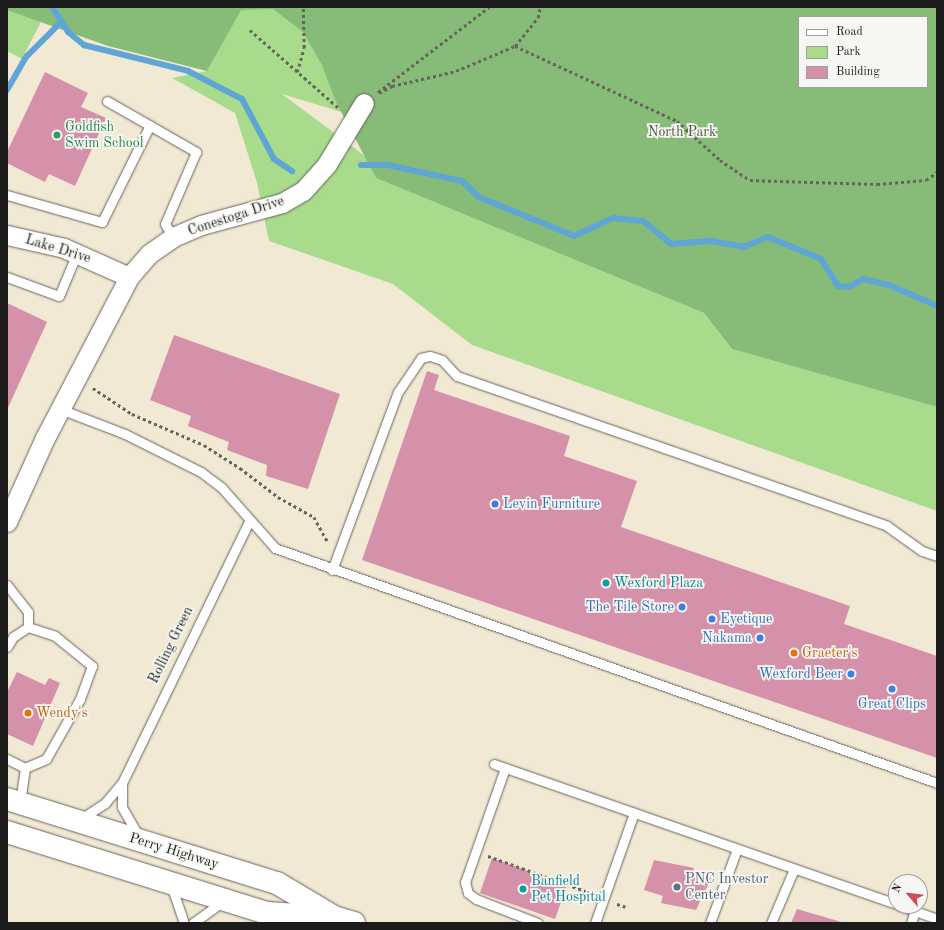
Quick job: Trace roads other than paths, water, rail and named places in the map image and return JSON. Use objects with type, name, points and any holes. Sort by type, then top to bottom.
[{"type":"highway","name":"Perry Highway","points":[[13,801],[277,883],[344,920]]},
{"type":"highway","name":"Perry Highway","points":[[7,832],[267,913],[344,920]]},
{"type":"street","name":"Conestoga Drive","points":[[7,522],[60,409],[129,277],[149,254],[173,237],[201,225],[282,203],[303,192],[327,164],[352,120],[364,103]]},
{"type":"street","name":"Lake Drive","points":[[7,235],[77,253],[129,277]]},
{"type":"lane","points":[[107,101],[196,152],[165,224],[173,237]]},
{"type":"lane","points":[[7,195],[102,222],[150,125]]},
{"type":"lane","points":[[7,277],[59,296],[77,253]]},
{"type":"lane","points":[[332,570],[398,392],[421,358],[430,356],[442,360],[457,376],[887,526],[922,551],[937,556]]},
{"type":"lane","points":[[60,409],[125,434],[201,472],[222,488],[249,521],[274,548],[332,570],[937,783]]},
{"type":"lane","name":"Rolling Green","points":[[77,821],[104,803],[122,783],[249,521]]},
{"type":"lane","points":[[7,585],[28,612],[28,627]]},
{"type":"lane","points":[[7,647],[13,637],[28,627]]},
{"type":"lane","points":[[13,801],[25,768],[46,759],[80,699],[92,666],[55,636],[28,627]]},
{"type":"lane","points":[[7,759],[25,768]]},
{"type":"lane","points":[[494,764],[888,901]]},
{"type":"lane","points":[[505,768],[465,882],[468,893],[538,923]]},
{"type":"lane","points":[[122,783],[126,818],[143,841]]},
{"type":"lane","points":[[595,923],[634,813]]},
{"type":"lane","points":[[710,923],[737,849]]},
{"type":"lane","points":[[771,923],[794,869]]},
{"type":"lane","points":[[169,882],[184,923]]},
{"type":"lane","points":[[193,923],[208,908],[225,900]]},
{"type":"lane","points":[[923,914],[937,919]]},
{"type":"waterway","points":[[52,7],[68,32],[84,45],[188,71],[242,99],[274,159],[292,171]]},
{"type":"waterway","points":[[7,90],[27,56],[61,22]]},
{"type":"waterway","points":[[361,165],[388,165],[462,181],[479,197],[574,236],[613,218],[643,221],[671,244],[711,241],[744,247],[768,237],[821,259],[838,286],[850,287],[863,279],[889,285],[937,306]]},
{"type":"place","name":"Goldfish Swim School","points":[[57,135]]},
{"type":"place","name":"Levin Furniture","points":[[495,504]]},
{"type":"place","name":"Wexford Plaza","points":[[606,583]]},
{"type":"place","name":"The Tile Store","points":[[682,607]]},
{"type":"place","name":"Eyetique","points":[[712,619]]},
{"type":"place","name":"Nakama","points":[[760,638]]},
{"type":"place","name":"Graeter's","points":[[794,653]]},
{"type":"place","name":"Wexford Beer","points":[[851,674]]},
{"type":"place","name":"Great Clips","points":[[892,689]]},
{"type":"place","name":"Wendy's","points":[[28,713]]},
{"type":"place","name":"PNC Investor Center","points":[[677,887]]},
{"type":"place","name":"Banfield Pet Hospital","points":[[523,889]]},
{"type":"park label","name":"North Park","points":[[682,132]]}]
